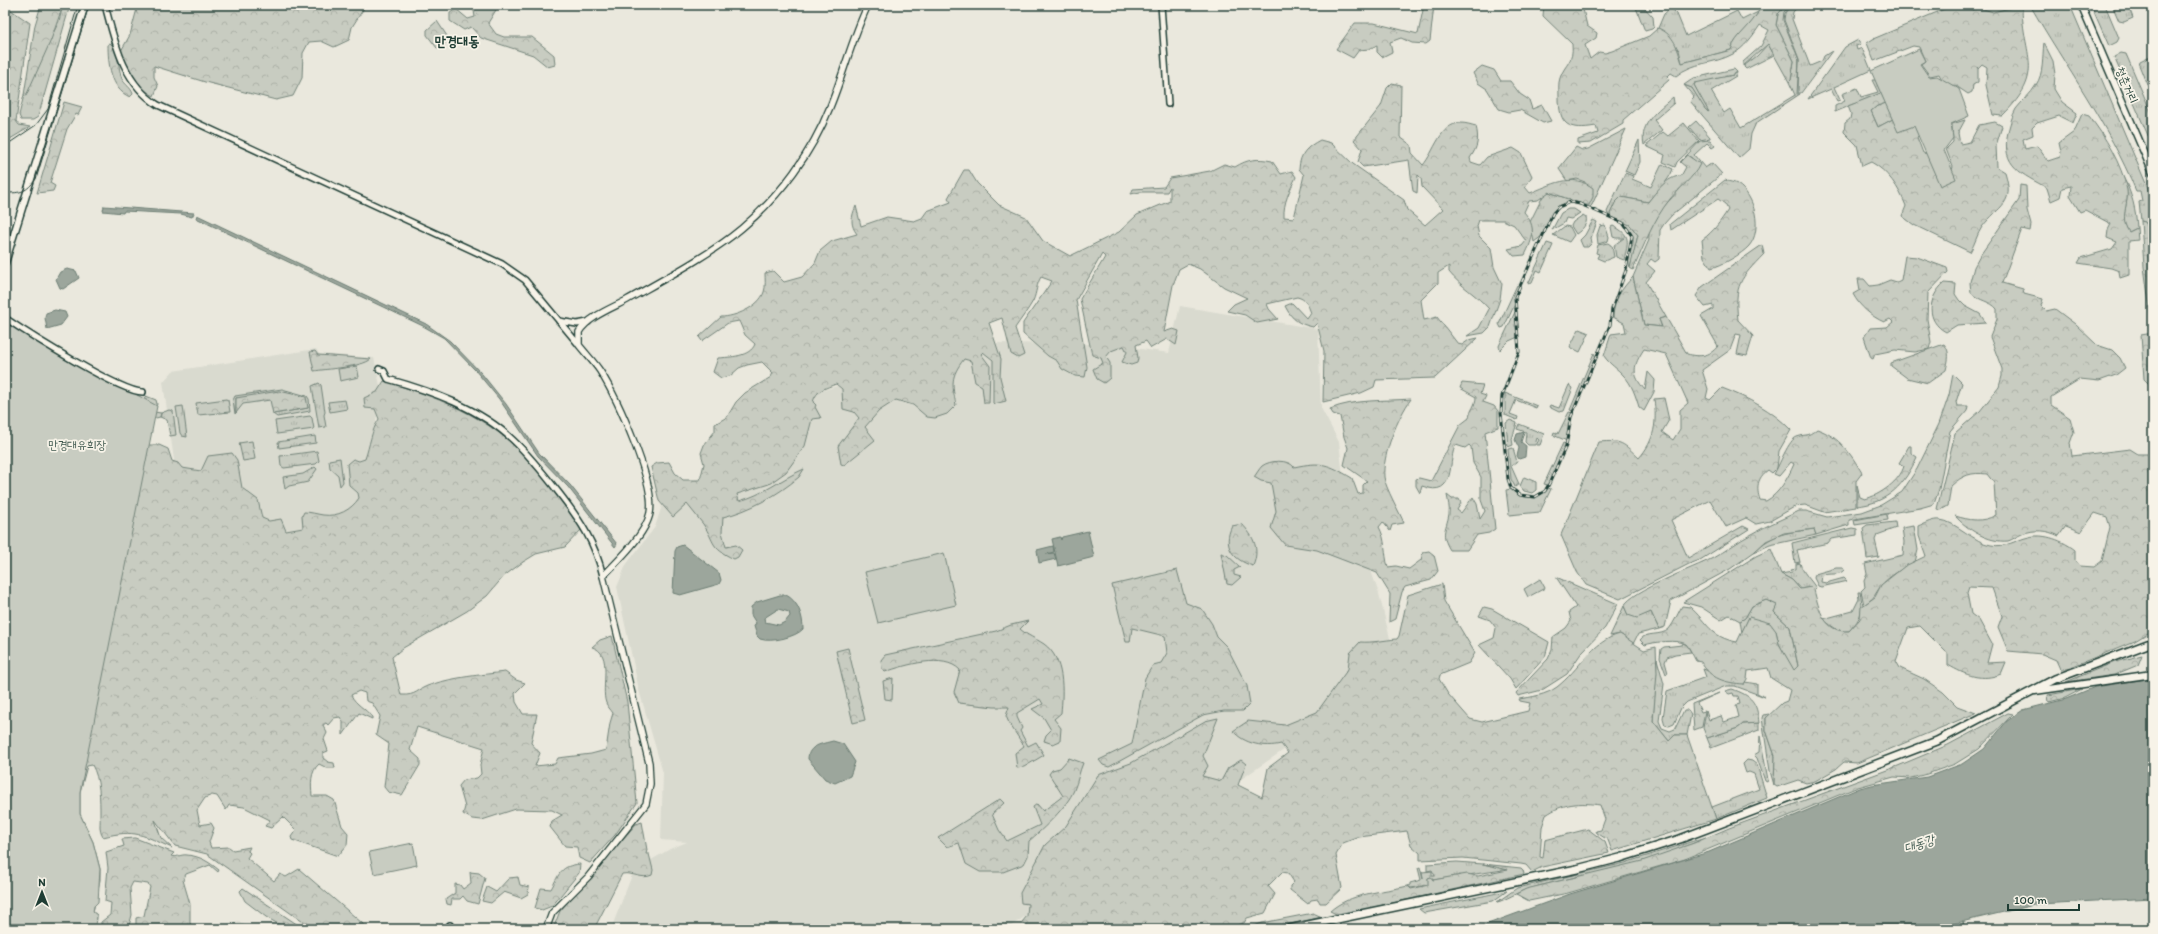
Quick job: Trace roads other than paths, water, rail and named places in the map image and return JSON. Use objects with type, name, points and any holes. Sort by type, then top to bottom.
[{"type":"highway","points":[[1289,929],[1577,869],[1620,858],[1720,824],[1937,741],[2055,679],[2128,650],[2153,642]]},
{"type":"main road","points":[[5,263],[85,5]]},
{"type":"main road","points":[[546,929],[552,913],[588,877],[636,819],[646,804],[650,793],[649,764],[603,576],[623,555],[647,521],[650,512],[650,498],[638,452],[599,369],[579,345],[579,332],[589,321],[713,248],[741,229],[771,200],[798,168],[812,145],[830,107],[856,31],[868,5]]},
{"type":"main road","name":"청춘거리","points":[[2081,5],[2153,173]]},
{"type":"main road","points":[[2138,647],[2153,638]]},
{"type":"main road","points":[[2034,691],[2153,674]]},
{"type":"street","points":[[105,5],[124,66],[130,79],[148,99],[158,106],[502,264],[525,280],[579,345]]},
{"type":"street","points":[[1161,5],[1168,104]]},
{"type":"street","points":[[5,318],[114,383],[136,392],[143,392]]},
{"type":"street","points":[[559,321],[577,324],[589,321]]},
{"type":"street","points":[[379,369],[384,371],[388,379],[424,390],[469,410],[513,439],[541,470],[584,528],[599,560],[603,576]]},
{"type":"water","points":[[104,206],[194,213],[192,217],[181,214],[124,211],[123,213],[103,211]]},
{"type":"water","points":[[197,215],[426,324],[450,341],[482,374],[506,404],[539,453],[570,485],[617,544],[615,547],[568,487],[538,456],[499,399],[475,370],[444,338],[423,326],[196,218]]},
{"type":"water","points":[[67,269],[76,271],[79,278],[63,289],[60,288],[56,279],[60,272]]},
{"type":"water","points":[[55,310],[65,312],[67,317],[61,325],[47,329],[45,318],[46,313]]},
{"type":"water","points":[[1524,432],[1521,442],[1526,446],[1525,457],[1519,459],[1517,456],[1519,448],[1515,440],[1517,434]]},
{"type":"water","points":[[1088,531],[1094,557],[1058,566],[1052,539],[1060,537],[1061,540],[1062,537]]},
{"type":"water","points":[[683,545],[719,573],[721,580],[719,584],[680,595],[673,593],[675,551],[677,547]]},
{"type":"water","points":[[1053,546],[1054,552],[1046,554],[1054,553],[1056,559],[1039,563],[1037,550]]},
{"type":"water","points":[[780,595],[786,595],[794,601],[799,609],[803,629],[789,637],[777,640],[760,639],[757,636],[754,626],[756,623],[751,615],[751,607],[757,602]],"holes":[[[778,609],[789,612],[790,616],[785,622],[779,625],[765,622],[764,618]]]},
{"type":"water","name":"대동강","points":[[2153,678],[2153,898],[2038,904],[1931,929],[1474,929],[1570,894],[1709,852],[1860,788],[1927,777],[1962,764],[1984,749],[2007,721],[2023,710],[2066,699],[2095,687]]},
{"type":"water","points":[[833,741],[843,744],[855,762],[850,776],[835,783],[825,779],[808,759],[810,751],[813,748],[820,744]]},
{"type":"waterway","points":[[1963,921],[1964,929]]},
{"type":"tram line","points":[[5,146],[36,125],[48,109],[78,5]]},
{"type":"tram line","points":[[5,193],[16,193],[23,191],[36,179],[89,5]]},
{"type":"railway","points":[[1570,202],[1580,204],[1623,223],[1632,236],[1626,270],[1612,309],[1610,325],[1571,417],[1566,446],[1545,491],[1535,497],[1520,495],[1511,488],[1508,479],[1501,413],[1502,396],[1519,352],[1515,297],[1553,213],[1559,207],[1570,202]]},
{"type":"district","name":"만경대동","points":[[457,41]]},
{"type":"park label","name":"만경대유희장","points":[[77,445]]}]
